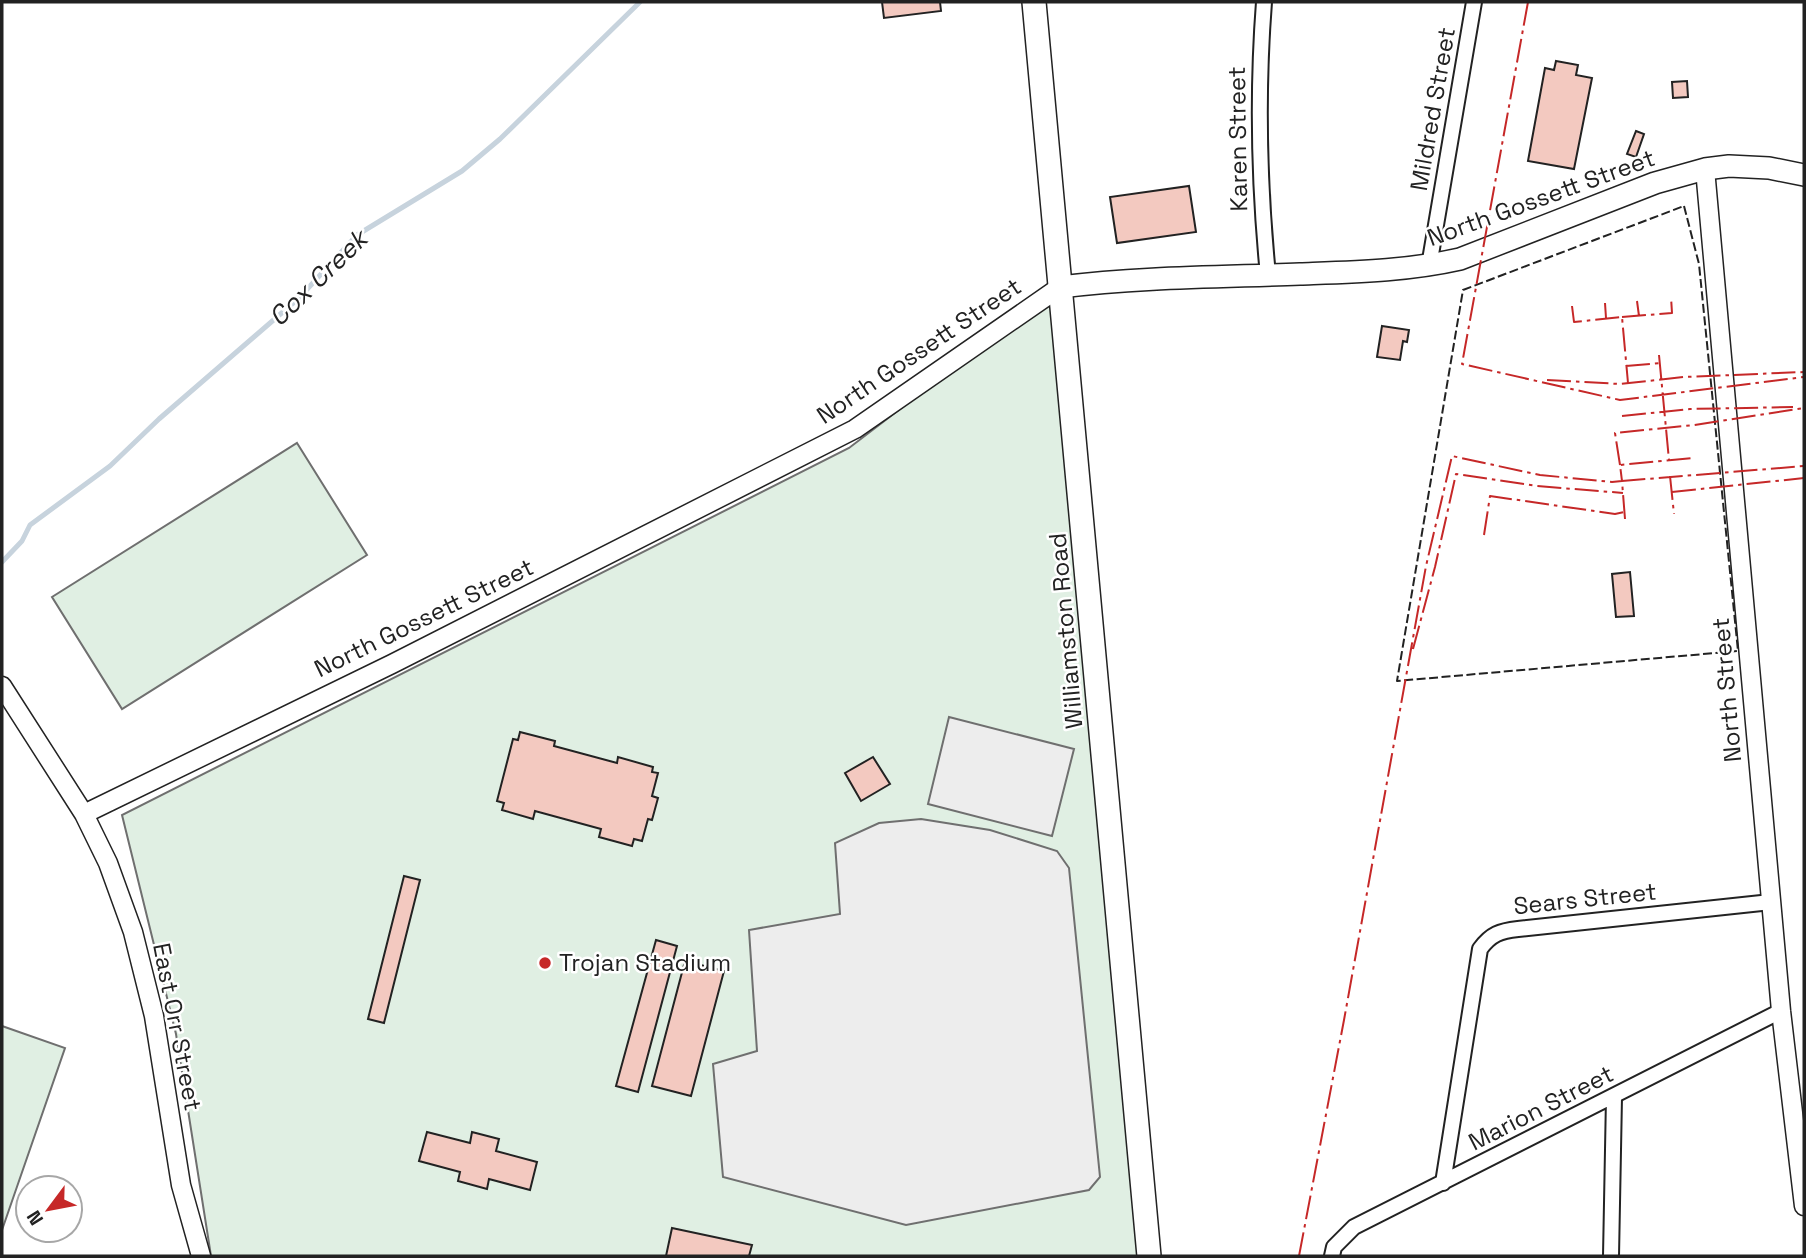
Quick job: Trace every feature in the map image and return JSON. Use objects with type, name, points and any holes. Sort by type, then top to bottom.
[{"type":"main road","name":"Williamston Road","points":[[1034,2],[1149,1256]]},
{"type":"main road","name":"North Gossett Street","points":[[1060,287],[1112,281],[1368,272],[1429,266],[1460,259],[1656,183],[1705,169],[1769,168],[1804,175]]},
{"type":"street","name":"Karen Street","points":[[1264,2],[1259,65],[1261,206],[1268,275]]},
{"type":"street","name":"Mildred Street","points":[[1429,266],[1474,2]]},
{"type":"street","name":"North Street","points":[[1705,169],[1781,1011],[1803,1179],[1804,1206]]},
{"type":"street","name":"North Gossett Street","points":[[84,814],[404,658],[855,429],[1060,287]]},
{"type":"street","name":"East Orr Street","points":[[2,686],[84,814],[108,863],[133,932],[154,1016],[181,1185],[201,1256]]},
{"type":"street","name":"Sears Street","points":[[1443,1183],[1480,949],[1489,937],[1497,932],[1518,929],[1771,902]]},
{"type":"street","name":"Marion Street","points":[[1332,1256],[1334,1247],[1354,1227],[1781,1011]]},
{"type":"street","points":[[1611,1256],[1614,1097]]},
{"type":"green space","points":[[1060,287],[1149,1256],[211,1256],[176,1034],[122,815],[849,448]]},
{"type":"green space","points":[[297,443],[367,555],[122,709],[52,597]]},
{"type":"green space","points":[[2,1026],[65,1048],[21,1174],[14,1174],[14,1195],[2,1230]]},
{"type":"shaded area","points":[[949,717],[1074,749],[1052,836],[928,804]]},
{"type":"shaded area","points":[[921,819],[990,830],[1057,851],[1069,868],[1100,1177],[1089,1190],[906,1225],[723,1177],[713,1064],[757,1051],[749,930],[840,914],[835,843],[879,823]]},
{"type":"building","points":[[882,2],[940,2],[941,11],[884,18]]},
{"type":"building","points":[[1556,61],[1578,65],[1576,75],[1592,78],[1574,169],[1528,161],[1545,68],[1554,70]]},
{"type":"building","points":[[1687,81],[1688,97],[1673,98],[1672,82]]},
{"type":"building","points":[[1636,131],[1644,134],[1636,157],[1627,154]]},
{"type":"building","points":[[1189,186],[1196,232],[1117,243],[1110,197]]},
{"type":"building","points":[[1382,326],[1409,330],[1407,342],[1403,341],[1400,360],[1377,357]]},
{"type":"building","points":[[1630,572],[1634,616],[1616,617],[1612,574]]},
{"type":"building","points":[[520,732],[555,741],[554,746],[617,763],[618,757],[653,767],[652,772],[658,773],[652,796],[658,798],[642,841],[634,839],[632,846],[599,837],[601,829],[535,811],[533,819],[502,810],[504,803],[497,801],[513,739],[518,740]]},
{"type":"building","points":[[873,757],[890,784],[861,801],[845,773]]},
{"type":"building","points":[[404,876],[420,880],[384,1023],[368,1019]]},
{"type":"building","points":[[656,940],[677,946],[638,1092],[616,1086]]},
{"type":"building","points":[[685,961],[724,971],[691,1096],[652,1086]]},
{"type":"building","points":[[427,1132],[470,1143],[472,1132],[499,1139],[496,1151],[537,1162],[530,1190],[489,1179],[487,1189],[458,1181],[460,1172],[419,1161]]},
{"type":"building","points":[[672,1228],[752,1245],[749,1256],[666,1256]]},
{"type":"waterway","name":"Cox Creek","points":[[2,562],[22,541],[30,525],[110,466],[159,419],[299,298],[357,235],[462,171],[500,139],[640,2]]},
{"type":"fence","points":[[1684,206],[1699,264],[1738,651],[1397,681],[1463,290],[1684,206]]},
{"type":"power","points":[[1528,2],[1462,364],[1620,400],[1804,377]]},
{"type":"power","points":[[1622,317],[1672,313],[1671,297]]},
{"type":"power","points":[[1637,301],[1639,316]]},
{"type":"power","points":[[1605,303],[1606,318]]},
{"type":"power","points":[[1572,306],[1574,322],[1622,317],[1628,383]]},
{"type":"power","points":[[1659,355],[1669,460]]},
{"type":"power","points":[[1626,366],[1660,363]]},
{"type":"power","points":[[1547,380],[1620,384],[1684,377],[1804,372]]},
{"type":"power","points":[[1622,416],[1690,409],[1793,407]]},
{"type":"power","points":[[1620,465],[1615,433],[1694,425],[1804,408]]},
{"type":"power","points":[[1299,1256],[1426,566],[1452,456],[1540,475],[1612,482],[1622,481],[1620,465],[1693,458]]},
{"type":"power","points":[[1625,519],[1622,481],[1804,466]]},
{"type":"power","points":[[1413,649],[1456,474],[1537,486],[1623,493]]},
{"type":"power","points":[[1670,476],[1674,514]]},
{"type":"power","points":[[1672,492],[1804,478]]},
{"type":"power","points":[[1484,535],[1490,496],[1615,514],[1624,512]]},
{"type":"place","name":"Trojan Stadium","points":[[545,963]]}]
